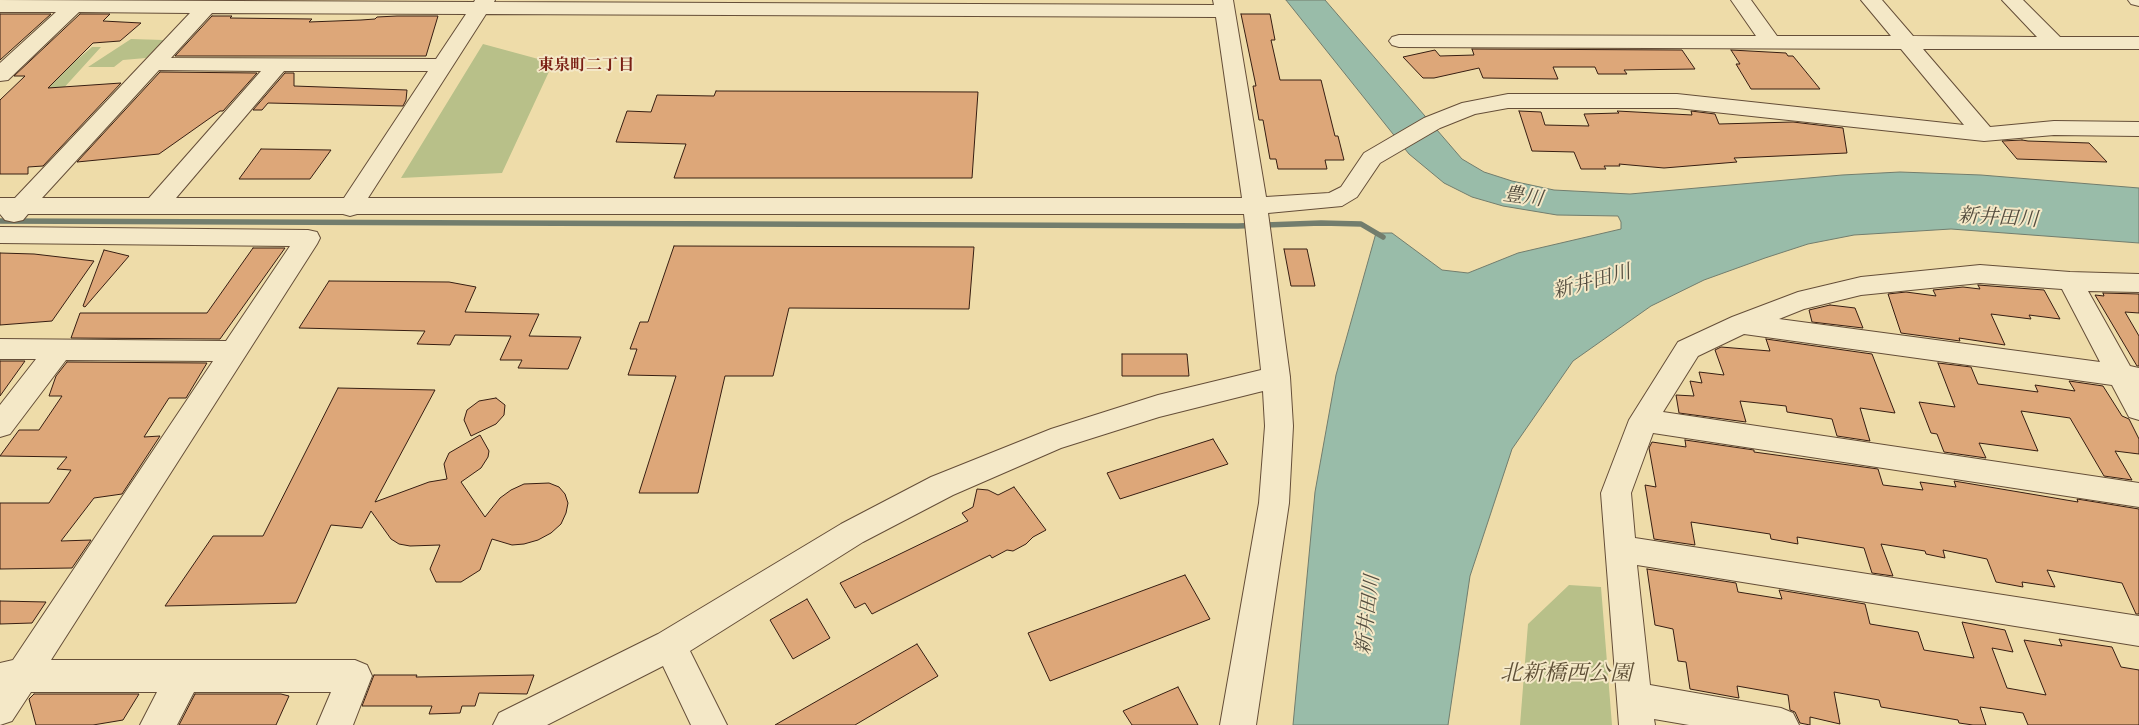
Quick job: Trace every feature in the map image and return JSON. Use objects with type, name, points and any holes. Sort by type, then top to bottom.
[{"type":"street","points":[[1742,0],[1771,42]]},
{"type":"street","points":[[1870,0],[1984,134]]},
{"type":"street","points":[[2012,0],[2054,42]]},
{"type":"street","points":[[0,6],[207,6],[306,3],[1224,6],[1254,206],[1276,377],[1279,426],[1274,504],[1238,725]]},
{"type":"street","points":[[350,208],[483,3]]},
{"type":"street","points":[[0,75],[74,6]]},
{"type":"street","points":[[0,229],[11,206],[153,64],[207,6]]},
{"type":"street","points":[[1399,41],[2139,43]]},
{"type":"street","points":[[153,64],[443,65]]},
{"type":"street","points":[[155,207],[278,64]]},
{"type":"street","points":[[11,206],[350,208],[1254,206],[1334,200],[1348,192],[1372,158],[1432,123],[1470,108],[1508,101],[1677,101],[1984,134],[2054,128],[2139,129]]},
{"type":"street","points":[[0,235],[308,238],[234,351],[11,676],[0,709]]},
{"type":"street","points":[[1781,725],[1636,712],[1616,493],[1643,420],[1688,350],[1741,324],[1798,301],[1861,286],[1980,274],[2070,281],[2139,283]]},
{"type":"street","points":[[2070,281],[2130,377],[2139,409]]},
{"type":"street","points":[[1741,324],[2130,377]]},
{"type":"street","points":[[0,349],[234,351]]},
{"type":"street","points":[[0,426],[59,350]]},
{"type":"street","points":[[512,725],[670,645],[852,533],[942,486],[1051,440],[1158,406],[1276,377]]},
{"type":"street","points":[[1643,420],[2139,495]]},
{"type":"street","points":[[1620,549],[2139,631]]},
{"type":"street","points":[[670,645],[709,725]]},
{"type":"street","points":[[11,676],[355,676],[334,725]]},
{"type":"street","points":[[158,725],[184,676]]},
{"type":"street","points":[[0,719],[6,725]]},
{"type":"green space","points":[[131,39],[164,40],[146,58],[123,60],[114,67],[88,67]]},
{"type":"green space","points":[[483,44],[553,63],[502,173],[401,178]]},
{"type":"green space","points":[[92,47],[101,47],[61,91],[40,91]]},
{"type":"green space","name":"北新橋西公園","points":[[1569,585],[1601,587],[1612,725],[1520,725],[1528,624]]},
{"type":"water","points":[[1286,0],[1325,0],[1462,159],[1484,172],[1512,181],[1554,190],[1630,194],[1842,175],[1900,172],[1981,175],[2139,188],[2139,243],[1951,229],[1854,235],[1808,244],[1765,258],[1704,280],[1651,306],[1573,361],[1512,449],[1470,576],[1448,725],[1293,725],[1315,492],[1336,375],[1376,233],[1392,233],[1442,270],[1468,273],[1518,253],[1621,229],[1621,222],[1618,216],[1557,215],[1503,206],[1472,197],[1444,183],[1409,154]]},
{"type":"building","points":[[0,14],[51,14],[0,60]]},
{"type":"building","points":[[80,14],[110,14],[103,21],[141,23],[120,41],[93,43],[48,88],[121,83],[43,166],[28,167],[28,174],[0,174],[0,100],[25,76],[14,76]]},
{"type":"building","points":[[1241,14],[1270,14],[1275,40],[1271,40],[1280,80],[1321,80],[1335,136],[1338,136],[1344,160],[1325,160],[1327,169],[1278,169],[1276,159],[1270,159],[1263,120],[1259,120],[1253,86],[1256,86]]},
{"type":"building","points":[[212,16],[312,19],[309,22],[361,20],[397,16],[438,16],[426,56],[175,56]]},
{"type":"building","points":[[1472,49],[1682,50],[1695,69],[1624,70],[1627,74],[1598,74],[1595,67],[1553,67],[1558,79],[1483,78],[1479,68],[1434,78],[1423,78],[1403,57],[1435,50],[1440,56],[1474,55]]},
{"type":"building","points":[[1731,50],[1786,53],[1788,56],[1793,56],[1820,89],[1751,89],[1736,64],[1740,64]]},
{"type":"building","points":[[160,72],[257,73],[223,111],[220,111],[159,154],[77,162]]},
{"type":"building","points":[[285,73],[294,73],[294,86],[407,90],[406,100],[403,106],[268,103],[262,110],[253,110]]},
{"type":"building","points":[[716,91],[978,92],[972,178],[674,178],[686,144],[616,142],[627,111],[651,112],[657,95],[714,96]]},
{"type":"building","points":[[1519,111],[1541,112],[1545,125],[1589,126],[1584,114],[1619,113],[1617,111],[1692,115],[1691,111],[1715,114],[1719,124],[1793,122],[1843,128],[1847,153],[1734,158],[1737,162],[1664,168],[1619,164],[1620,166],[1604,166],[1606,169],[1581,169],[1574,152],[1532,151]]},
{"type":"building","points":[[2002,141],[2089,143],[2107,162],[2017,159]]},
{"type":"building","points":[[261,149],[331,150],[310,179],[239,179]]},
{"type":"building","points":[[674,246],[974,247],[969,309],[789,308],[773,376],[725,376],[698,493],[639,493],[676,376],[628,375],[637,349],[630,349],[640,322],[648,322]]},
{"type":"building","points":[[253,248],[285,248],[220,339],[71,338],[80,313],[207,313]]},
{"type":"building","points":[[1284,249],[1307,249],[1315,286],[1291,286]]},
{"type":"building","points":[[104,250],[129,256],[85,307],[83,306]]},
{"type":"building","points":[[0,253],[34,254],[94,261],[52,321],[0,325]]},
{"type":"building","points":[[329,281],[449,282],[476,287],[465,312],[539,314],[529,336],[581,337],[568,369],[518,368],[522,360],[500,360],[511,336],[455,335],[450,345],[417,344],[425,331],[299,328]]},
{"type":"building","points":[[1978,285],[2044,290],[2060,319],[2029,315],[2031,319],[1991,314],[2005,345],[1959,338],[1960,341],[1901,333],[1888,294],[1906,292],[1936,296],[1933,290],[1963,287],[1980,289]]},
{"type":"building","points":[[2103,293],[2139,294],[2139,313],[2125,312],[2139,336],[2139,366],[2137,366],[2095,295],[2104,296]]},
{"type":"building","points":[[1830,305],[1855,308],[1863,328],[1812,322],[1809,310]]},
{"type":"building","points":[[1766,339],[1872,354],[1895,413],[1860,408],[1870,441],[1837,436],[1832,419],[1787,412],[1786,406],[1740,401],[1746,422],[1679,413],[1676,395],[1694,396],[1690,381],[1702,383],[1699,372],[1724,375],[1715,350],[1721,347],[1770,351]]},
{"type":"building","points":[[1122,354],[1187,354],[1189,376],[1122,376]]},
{"type":"building","points":[[0,361],[25,361],[0,396]]},
{"type":"building","points":[[67,362],[207,363],[186,398],[169,398],[144,437],[160,436],[122,494],[94,498],[61,541],[91,540],[72,568],[0,569],[0,503],[49,503],[71,470],[57,469],[67,457],[0,456],[19,430],[39,430],[62,396],[49,396],[56,376]]},
{"type":"building","points":[[1938,363],[1971,367],[1978,384],[2038,392],[2035,385],[2075,391],[2069,381],[2103,386],[2122,416],[2129,419],[2139,439],[2139,454],[2115,451],[2132,480],[2104,476],[2070,418],[2021,411],[2038,451],[1979,443],[1986,458],[1944,452],[1937,434],[1931,433],[1919,402],[1955,407]]},
{"type":"building","points":[[338,388],[435,390],[375,502],[429,482],[447,479],[444,464],[449,453],[480,435],[489,451],[488,457],[481,468],[461,482],[485,517],[500,498],[511,490],[524,484],[549,483],[559,487],[565,494],[568,503],[561,524],[551,533],[538,540],[524,544],[512,545],[492,539],[480,570],[461,582],[436,582],[430,569],[440,545],[410,546],[399,544],[391,539],[371,511],[362,528],[331,525],[296,603],[165,606],[213,536],[263,536]]},
{"type":"building","points":[[496,398],[505,405],[504,415],[496,424],[471,436],[464,420],[467,410],[479,401]]},
{"type":"building","points":[[1213,439],[1228,464],[1120,499],[1107,473]]},
{"type":"building","points":[[1685,440],[1754,450],[1754,452],[1878,469],[1883,485],[1923,490],[1920,482],[1956,487],[1954,481],[2078,502],[2077,499],[2139,509],[2139,614],[2136,614],[2122,583],[2047,570],[2055,587],[2022,582],[2023,587],[1996,582],[1987,559],[1943,550],[1945,558],[1926,554],[1925,551],[1881,544],[1893,576],[1872,573],[1864,548],[1797,537],[1798,544],[1771,539],[1770,534],[1691,522],[1695,545],[1654,539],[1645,485],[1656,487],[1649,448],[1652,442],[1686,447]]},
{"type":"building","points":[[1014,487],[1046,530],[1013,551],[1007,550],[992,558],[990,555],[872,614],[865,603],[855,608],[840,583],[968,521],[962,513],[973,507],[977,489],[988,490],[998,495]]},
{"type":"building","points":[[1647,569],[1736,583],[1738,592],[1782,599],[1779,590],[1865,604],[1870,624],[1918,632],[1924,650],[1974,658],[1962,622],[2005,630],[2013,652],[1992,648],[2007,688],[2046,695],[2024,640],[2062,646],[2059,639],[2112,647],[2121,667],[2139,670],[2139,725],[2028,725],[2023,713],[1980,707],[1986,725],[1973,725],[1959,723],[1958,720],[1881,707],[1879,700],[1834,692],[1840,724],[1810,717],[1810,725],[1800,723],[1795,712],[1790,710],[1788,695],[1737,686],[1739,698],[1690,689],[1686,662],[1678,661],[1673,629],[1655,625]]},
{"type":"building","points":[[1185,575],[1210,619],[1050,681],[1028,633]]},
{"type":"building","points":[[807,599],[830,638],[793,659],[770,620]]},
{"type":"building","points":[[0,601],[46,602],[32,623],[0,624]]},
{"type":"building","points":[[917,644],[938,676],[855,725],[775,725]]},
{"type":"building","points":[[374,675],[417,675],[416,677],[534,675],[527,694],[479,693],[475,706],[462,706],[460,713],[429,714],[432,706],[362,706]]},
{"type":"building","points":[[1178,687],[1198,725],[1132,725],[1123,711]]},
{"type":"building","points":[[34,694],[139,694],[123,720],[93,725],[36,725],[29,699]]},
{"type":"building","points":[[195,694],[281,694],[289,696],[276,725],[179,725]]},
{"type":"waterway","points":[[0,221],[1238,226],[1321,223],[1361,224],[1383,237]]},
{"type":"district","name":"東泉町二丁目","points":[[586,66]]},
{"type":"water label","name":"豊川","points":[[1523,198]]},
{"type":"water label","name":"新井田川","points":[[1998,219]]},
{"type":"water label","name":"新井田川","points":[[1592,283]]},
{"type":"water label","name":"新井田川","points":[[1369,615]]}]
